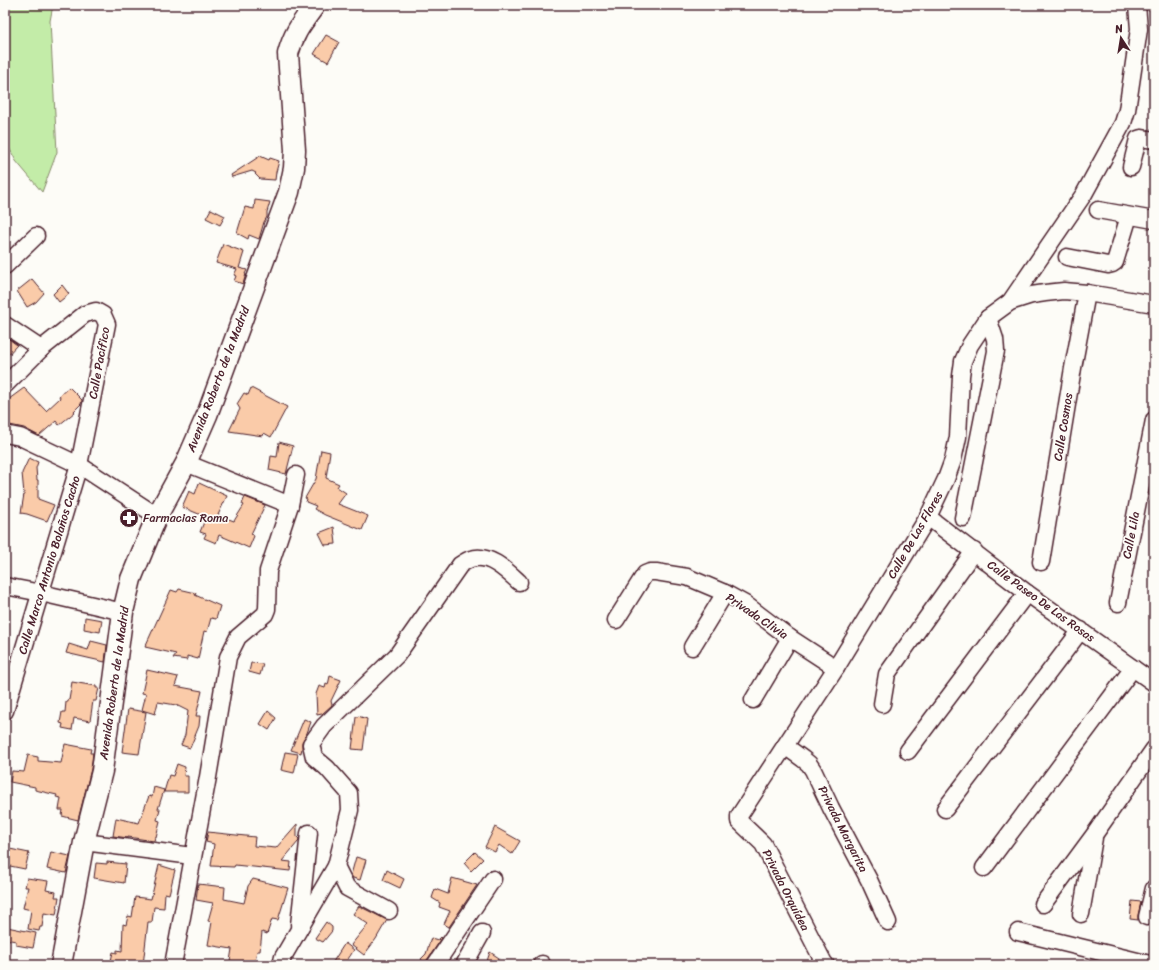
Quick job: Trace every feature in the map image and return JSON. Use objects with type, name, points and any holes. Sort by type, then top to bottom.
[{"type":"main road","name":"Avenida Roberto de la Madrid","points":[[61,965],[84,842],[102,771],[123,612],[131,579],[157,516],[186,463],[207,415],[289,192],[294,168],[295,150],[288,54],[291,42],[297,29],[315,5]]},
{"type":"street","points":[[1010,302],[1084,194],[1123,123],[1127,110],[1139,29],[1137,5]]},
{"type":"street","points":[[1131,167],[1138,139],[1154,140]]},
{"type":"street","points":[[1098,210],[1154,220]]},
{"type":"street","points":[[1067,257],[1108,265],[1112,264],[1115,262],[1129,216]]},
{"type":"street","points":[[5,266],[36,236]]},
{"type":"street","name":"Calle De Las Flores","points":[[739,821],[739,816],[836,668],[928,517],[946,479],[953,460],[958,437],[963,361],[970,345],[988,318],[1010,302],[1032,295],[1064,291],[1087,293],[1154,304]]},
{"type":"street","name":"Calle Cosmos","points":[[1041,562],[1087,293]]},
{"type":"street","name":"Calle Pacífico","points":[[5,385],[41,349],[85,314],[96,311],[103,315],[108,324],[79,465]]},
{"type":"street","points":[[963,518],[996,350],[995,340],[988,318]]},
{"type":"street","points":[[5,325],[41,349]]},
{"type":"street","name":"Calle Lila","points":[[1118,602],[1154,420]]},
{"type":"street","points":[[5,434],[20,437],[79,465],[157,516]]},
{"type":"street","points":[[186,463],[290,506]]},
{"type":"street","name":"Calle Marco Antonio Bolaños Cacho","points":[[5,711],[79,465]]},
{"type":"street","points":[[172,965],[208,777],[228,657],[238,637],[265,614],[267,609],[268,572],[290,506],[296,475]]},
{"type":"street","name":"Calle Paseo De Las Rosas","points":[[928,517],[1027,593],[1154,683]]},
{"type":"street","points":[[882,704],[887,674],[974,551]]},
{"type":"street","points":[[281,965],[283,957],[298,930],[336,866],[350,810],[349,793],[327,768],[314,757],[311,744],[324,726],[397,655],[460,565],[471,559],[484,558],[502,567],[519,582]]},
{"type":"street","name":"Privada Clivia","points":[[616,620],[645,574],[650,572],[687,577],[725,593],[745,604],[790,638],[836,668]]},
{"type":"street","points":[[5,586],[123,612]]},
{"type":"street","points":[[692,647],[725,593]]},
{"type":"street","points":[[908,751],[1027,593]]},
{"type":"street","points":[[946,809],[1081,630]]},
{"type":"street","points":[[753,700],[790,638]]},
{"type":"street","points":[[984,868],[1133,668]]},
{"type":"street","name":"Privada Margarita","points":[[785,746],[809,764],[813,770],[830,808],[869,880],[888,922]]},
{"type":"street","points":[[1043,904],[1154,749]]},
{"type":"street","name":"Privada Orquídea","points":[[739,821],[763,844],[826,965]]},
{"type":"street","points":[[298,930],[309,833]]},
{"type":"street","points":[[1081,914],[1094,834]]},
{"type":"street","points":[[84,842],[192,856]]},
{"type":"street","points":[[336,866],[347,888],[389,911]]},
{"type":"street","points":[[434,965],[493,879]]},
{"type":"street","points":[[1146,917],[1154,888]]},
{"type":"street","points":[[1018,932],[1154,965]]},
{"type":"street","points":[[464,965],[482,933]]},
{"type":"green space","points":[[5,5],[53,5],[50,21],[57,152],[42,192],[16,161],[5,140]]},
{"type":"building","points":[[326,35],[339,42],[328,62],[314,54]]},
{"type":"building","points":[[260,156],[269,160],[270,158],[279,161],[275,180],[260,179],[255,174],[256,173],[252,171],[232,177],[231,175]]},
{"type":"building","points":[[255,200],[270,202],[267,217],[259,239],[249,235],[248,239],[237,233],[245,207],[254,209]]},
{"type":"building","points":[[211,209],[225,216],[220,225],[206,218]]},
{"type":"building","points":[[223,244],[244,252],[239,268],[247,270],[243,284],[234,281],[236,276],[234,275],[237,269],[216,263]]},
{"type":"building","points":[[32,279],[44,293],[36,302],[27,307],[17,291]]},
{"type":"building","points":[[62,285],[69,294],[59,302],[53,294]]},
{"type":"building","points":[[5,336],[17,345],[5,358]]},
{"type":"building","points":[[69,387],[82,400],[81,404],[74,411],[75,412],[59,425],[56,421],[39,436],[24,428],[5,424],[5,402],[24,388],[46,411]]},
{"type":"building","points":[[251,388],[287,407],[271,437],[264,433],[263,436],[229,431],[240,409],[237,404],[244,393],[248,395]]},
{"type":"building","points":[[279,442],[293,446],[286,474],[269,470],[271,456],[277,457]]},
{"type":"building","points":[[321,450],[330,452],[326,478],[339,484],[337,487],[346,493],[338,504],[368,516],[362,530],[325,515],[314,509],[316,506],[306,502],[307,499],[305,498],[316,479]]},
{"type":"building","points":[[29,458],[38,462],[36,468],[38,480],[38,499],[54,505],[47,521],[21,513],[24,494],[22,473]]},
{"type":"building","points":[[199,483],[227,496],[218,515],[234,521],[244,505],[242,504],[245,497],[265,505],[251,534],[254,536],[249,548],[219,535],[216,543],[204,538],[206,534],[200,532],[206,517],[182,507],[189,491],[195,494]]},
{"type":"building","points":[[334,527],[336,544],[325,545],[319,533]]},
{"type":"building","points":[[179,589],[196,593],[195,595],[220,606],[216,619],[211,618],[207,632],[204,631],[198,659],[187,656],[187,660],[173,658],[176,654],[145,647],[171,590],[177,592]]},
{"type":"building","points":[[85,617],[102,620],[100,632],[84,629]]},
{"type":"building","points":[[91,641],[107,645],[105,662],[66,653],[69,644],[88,650]]},
{"type":"building","points":[[251,663],[263,664],[260,675],[249,672]]},
{"type":"building","points":[[147,670],[178,677],[175,686],[202,691],[196,716],[200,716],[199,726],[190,748],[181,745],[185,735],[188,711],[176,705],[158,702],[155,714],[142,710],[146,694],[142,693]]},
{"type":"building","points":[[330,676],[341,680],[331,701],[332,705],[322,714],[317,715],[316,694],[319,686],[325,688],[326,684],[328,685]]},
{"type":"building","points":[[72,682],[96,686],[96,688],[99,688],[96,701],[93,701],[90,721],[74,718],[72,730],[62,728],[63,724],[60,723],[62,712],[65,712],[66,702],[69,700]]},
{"type":"building","points":[[128,709],[146,712],[139,754],[122,752]]},
{"type":"building","points":[[268,711],[276,718],[269,730],[260,724]]},
{"type":"building","points":[[358,716],[367,719],[363,750],[352,749],[356,717]]},
{"type":"building","points":[[304,719],[311,722],[302,742],[301,753],[291,750]]},
{"type":"building","points":[[65,744],[91,749],[90,753],[93,753],[91,769],[78,820],[62,816],[63,810],[59,810],[61,798],[56,797],[57,795],[35,790],[35,787],[10,782],[12,771],[24,772],[28,755],[38,757],[38,761],[61,763]]},
{"type":"building","points":[[285,752],[298,754],[294,773],[281,770]]},
{"type":"building","points":[[177,764],[185,767],[184,776],[188,776],[188,792],[164,792],[169,775],[173,776]]},
{"type":"building","points":[[154,787],[164,790],[158,809],[160,809],[157,820],[160,821],[154,841],[113,836],[116,818],[139,823],[149,796],[152,797]]},
{"type":"building","points":[[297,824],[298,842],[282,861],[291,862],[290,871],[235,865],[234,867],[211,866],[214,844],[206,842],[208,832],[255,837],[254,846],[276,848]]},
{"type":"building","points":[[495,827],[520,841],[512,854],[499,845],[495,852],[485,847]]},
{"type":"building","points":[[5,848],[29,853],[25,869],[5,865]]},
{"type":"building","points":[[51,852],[70,856],[66,873],[47,869]]},
{"type":"building","points":[[475,852],[483,859],[471,871],[464,863]]},
{"type":"building","points":[[356,857],[366,860],[360,880],[353,878],[351,875]]},
{"type":"building","points":[[107,862],[126,864],[124,883],[94,878],[96,863],[107,864]]},
{"type":"building","points":[[159,865],[175,870],[169,894],[165,893],[164,908],[154,907],[152,922],[148,922],[143,965],[110,965],[113,952],[117,953],[117,950],[122,951],[123,924],[126,925],[128,916],[132,917],[135,897],[151,899]]},
{"type":"building","points":[[387,870],[404,879],[400,888],[383,880]]},
{"type":"building","points":[[27,878],[48,881],[46,890],[56,892],[55,897],[59,897],[56,915],[44,913],[42,927],[40,927],[39,931],[28,929],[31,910],[23,908],[28,887],[25,887]]},
{"type":"building","points":[[452,878],[477,885],[449,927],[444,924],[450,911],[439,907],[440,903],[432,898],[435,889],[448,894]]},
{"type":"building","points":[[253,879],[288,888],[278,920],[272,919],[267,934],[262,932],[260,951],[257,951],[254,965],[236,965],[237,962],[230,961],[232,949],[208,945],[212,922],[208,921],[213,903],[196,900],[198,884],[225,887],[224,899],[244,903],[248,886]]},
{"type":"building","points":[[1132,901],[1141,902],[1138,920],[1130,919]]},
{"type":"building","points":[[359,906],[387,920],[376,939],[364,955],[351,945],[368,924],[353,914]]},
{"type":"building","points":[[326,922],[332,927],[332,931],[323,942],[315,938]]},
{"type":"building","points":[[7,927],[36,933],[33,948],[16,945],[16,941],[5,939]]},
{"type":"building","points":[[441,937],[442,938],[427,960],[426,965],[422,965],[423,962],[421,959],[426,954],[431,938],[438,940]]},
{"type":"building","points":[[345,943],[354,950],[344,965],[331,965]]},
{"type":"building","points":[[490,952],[499,958],[494,965],[487,961]]},
{"type":"place","name":"Farmacias Roma","points":[[129,518]]}]
